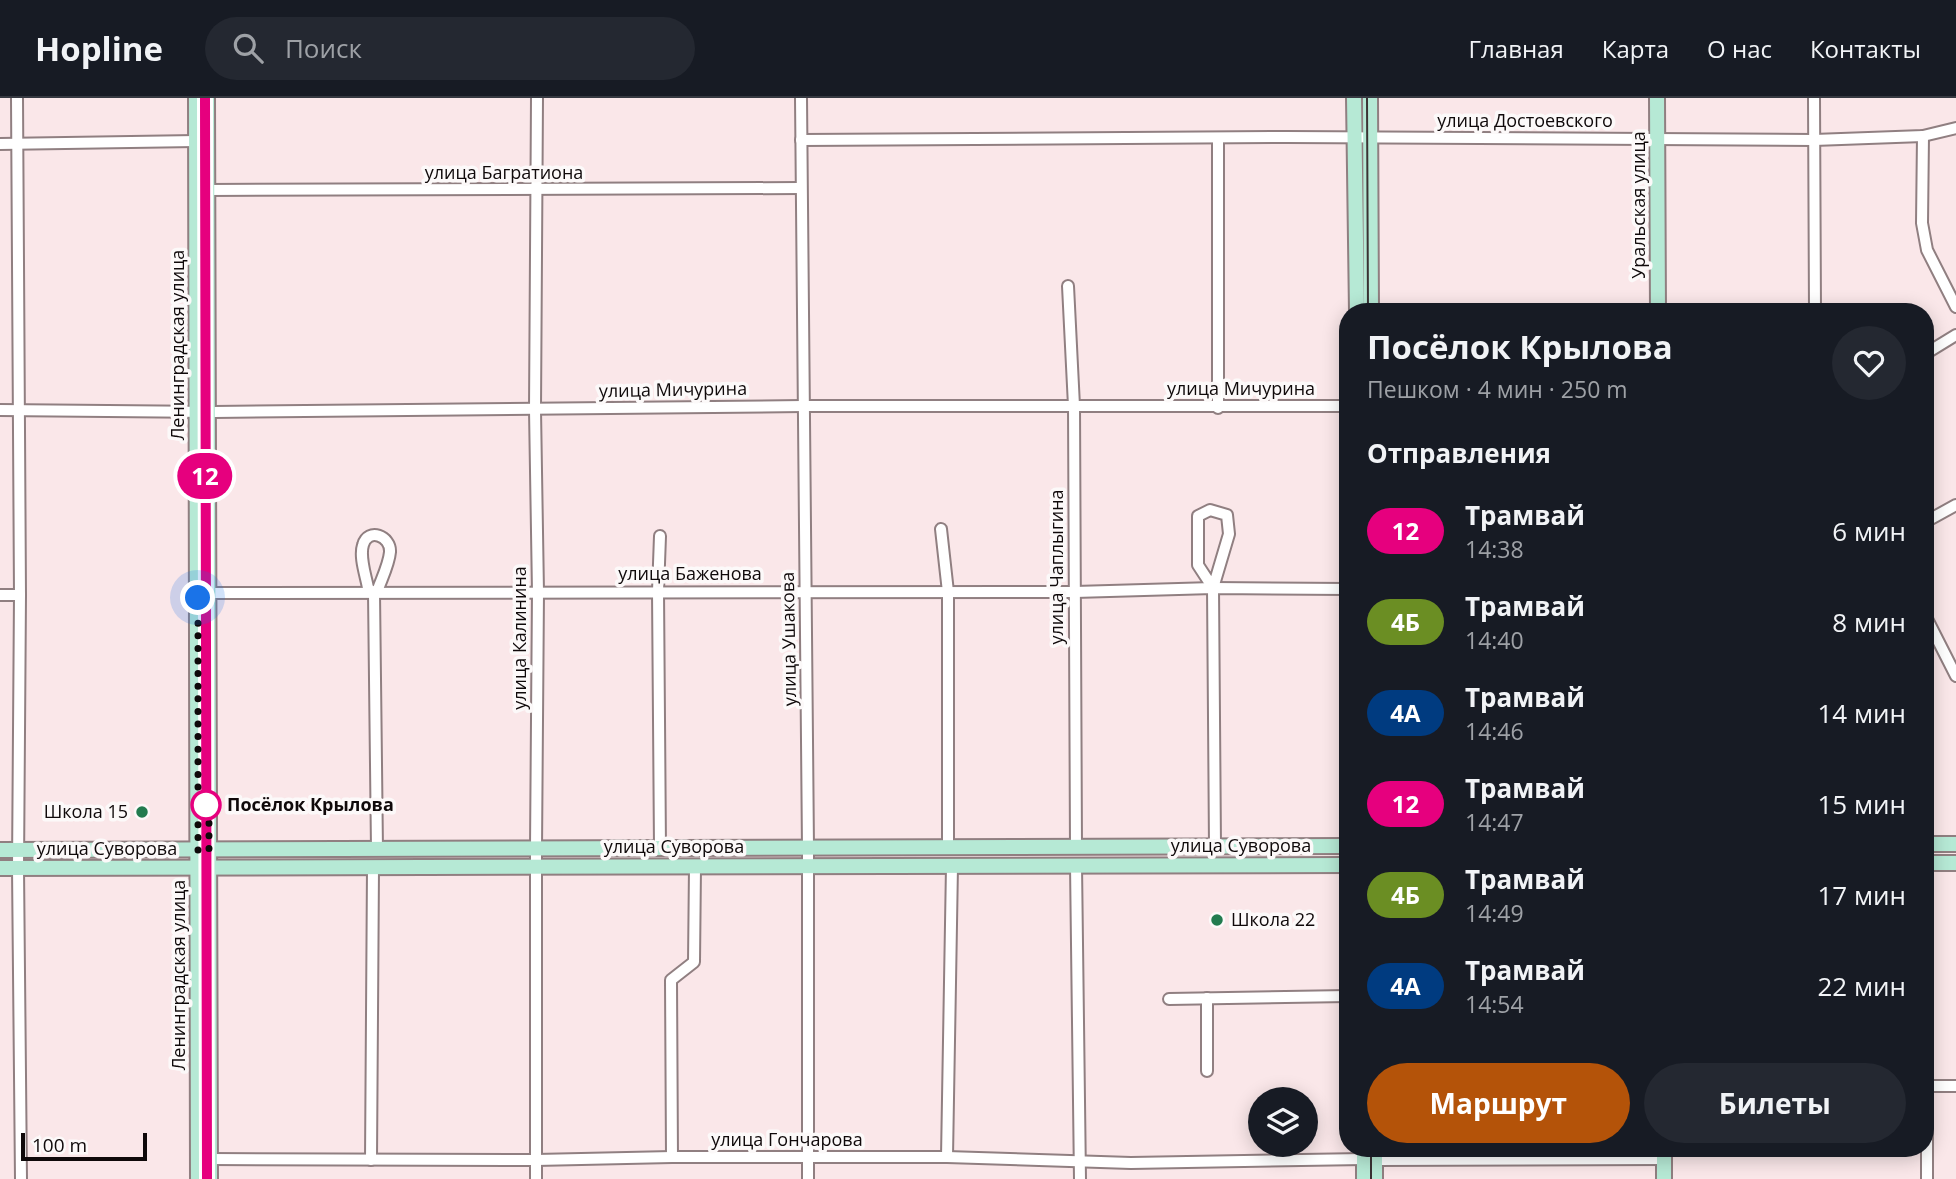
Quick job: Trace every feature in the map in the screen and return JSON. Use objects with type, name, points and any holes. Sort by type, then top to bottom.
[{"type":"main road","name":"Ленинградская улица","points":[[196,98],[208,593],[203,850]]},
{"type":"main road","name":"Ленинградская улица","points":[[198,1179],[203,868],[203,412],[207,98]]},
{"type":"main road","points":[[1354,98],[1357,303]]},
{"type":"main road","points":[[1370,98],[1371,303]]},
{"type":"main road","name":"Уральская улица","points":[[1657,98],[1658,303]]},
{"type":"main road","points":[[1934,844],[1956,844]]},
{"type":"main road","name":"улица Суворова","points":[[0,850],[1339,846]]},
{"type":"main road","points":[[1934,863],[1956,863]]},
{"type":"main road","name":"улица Суворова","points":[[0,868],[1339,865]]},
{"type":"main road","name":"Ленинградская улица","points":[[203,868],[210,1179]]},
{"type":"main road","points":[[1364,1179],[1369,1157]]},
{"type":"main road","points":[[1371,1157],[1375,1179]]},
{"type":"main road","points":[[1664,1157],[1664,1179]]},
{"type":"street","points":[[17,98],[21,1179]]},
{"type":"street","name":"улица Калинина","points":[[536,1179],[537,98]]},
{"type":"street","name":"улица Ушакова","points":[[801,98],[808,848],[808,1179]]},
{"type":"street","points":[[1814,98],[1815,303]]},
{"type":"street","name":"улица Достоевского","points":[[801,140],[1355,137],[1814,140],[1923,136],[1956,128]]},
{"type":"street","points":[[1923,136],[1922,223],[1927,250],[1956,307]]},
{"type":"street","points":[[1219,138],[1219,408]]},
{"type":"street","points":[[0,144],[196,141]]},
{"type":"street","name":"улица Багратиона","points":[[207,190],[801,188]]},
{"type":"street","name":"улица Чаплыгина","points":[[1068,286],[1074,406],[1076,847]]},
{"type":"street","points":[[1934,348],[1956,335]]},
{"type":"street","name":"улица Мичурина","points":[[0,410],[203,412],[803,406],[1339,406]]},
{"type":"street","points":[[1934,517],[1956,505]]},
{"type":"street","points":[[1213,588],[1198,565],[1198,516],[1210,510],[1227,515],[1229,534],[1213,588],[1215,846]]},
{"type":"street","points":[[941,529],[948,592],[948,848]]},
{"type":"street","points":[[374,593],[368,588],[362,551],[363,541],[376,534],[388,543],[390,552],[378,589],[374,593],[377,849]]},
{"type":"street","points":[[660,536],[660,848]]},
{"type":"street","name":"улица Баженова","points":[[208,593],[1075,592],[1213,588],[1339,589]]},
{"type":"street","points":[[0,595],[20,595]]},
{"type":"street","points":[[1934,633],[1956,677]]},
{"type":"street","points":[[1076,865],[1080,1179]]},
{"type":"street","points":[[947,1157],[952,866]]},
{"type":"street","points":[[672,1157],[671,980],[694,962],[695,867]]},
{"type":"street","points":[[371,1160],[373,868]]},
{"type":"street","points":[[1169,999],[1339,996]]},
{"type":"street","points":[[1207,998],[1207,1071]]},
{"type":"street","points":[[1934,1086],[1956,1086]]},
{"type":"street","name":"улица Гончарова","points":[[210,1159],[947,1157],[1080,1163],[1339,1155]]},
{"type":"street","points":[[1927,1157],[1927,1179]]},
{"type":"tram line","points":[[201,98],[204,1179]]},
{"type":"tram line","name":"12","points":[[205,98],[207,1179]]},
{"type":"tram line","points":[[1367,98],[1368,303]]},
{"type":"tram line","points":[[1371,1157],[1371,1179]]},
{"type":"place","name":"Посёлок Крылова","points":[[206,805]]},
{"type":"place","name":"Школа 15","points":[[142,812]]},
{"type":"place","name":"Школа 22","points":[[1217,920]]},
{"type":"route","points":[[198,598],[198,850],[209,850],[209,813],[206,805]]}]
